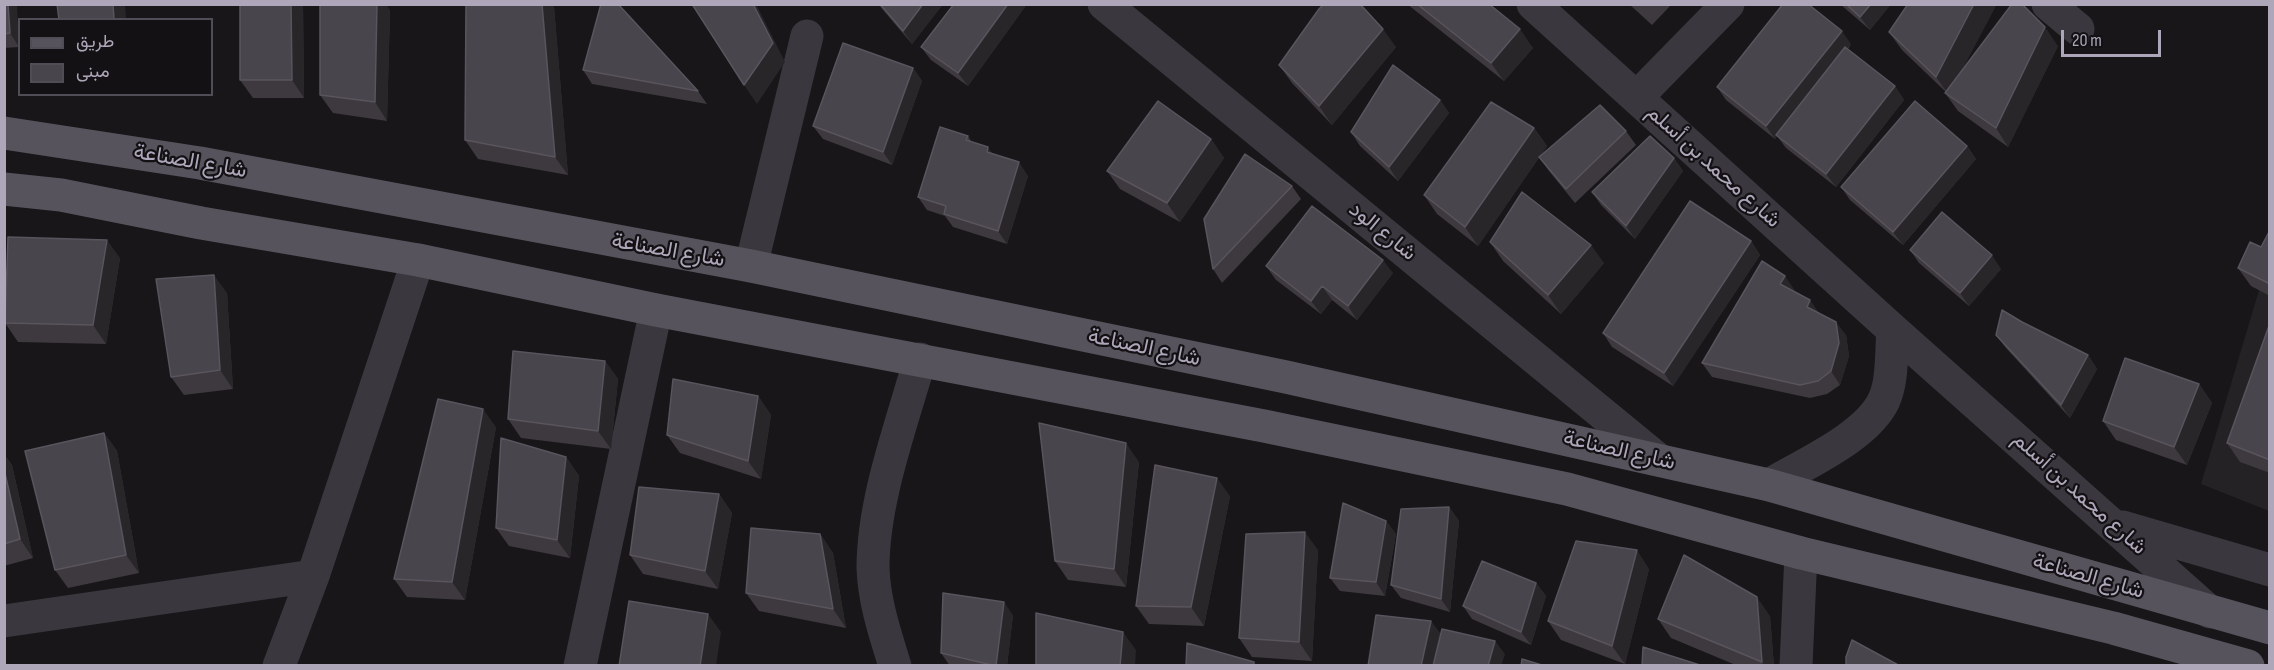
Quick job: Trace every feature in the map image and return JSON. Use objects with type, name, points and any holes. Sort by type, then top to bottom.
[{"type":"main road","name":"شارع الصناعة","points":[[4,133],[200,163],[751,266],[1286,377],[1769,485],[2270,628]]},
{"type":"main road","name":"شارع الصناعة","points":[[4,189],[61,195],[201,223],[418,260],[656,310],[920,359],[1567,489],[1801,553],[2113,628],[2248,666]]},
{"type":"street","name":"شارع الود","points":[[1104,4],[1659,460]]},
{"type":"street","name":"شارع محمد بن أسلم","points":[[1533,4],[1893,330],[2210,612]]},
{"type":"street","points":[[1637,97],[1728,4]]},
{"type":"street","points":[[2048,4],[2078,29]]},
{"type":"street","points":[[751,266],[807,36]]},
{"type":"street","points":[[280,665],[313,576],[418,260]]},
{"type":"street","points":[[579,666],[656,310]]},
{"type":"street","points":[[1769,485],[1827,451],[1859,429],[1873,416],[1884,399],[1889,380],[1893,330]]},
{"type":"street","points":[[895,666],[878,603],[873,569],[876,521],[920,359]]},
{"type":"street","points":[[2112,523],[2270,570]]},
{"type":"street","points":[[1796,666],[1801,553]]},
{"type":"street","points":[[4,621],[313,576]]},
{"type":"shaded area","points":[[2269,257],[2269,511],[2201,484]]},
{"type":"building","points":[[4,4],[8,4],[10,33],[4,34]]},
{"type":"building","points":[[57,4],[113,4],[114,18],[59,18]]},
{"type":"building","points":[[240,4],[291,4],[292,80],[240,80]]},
{"type":"building","points":[[320,4],[377,4],[375,102],[320,95]]},
{"type":"building","points":[[466,4],[542,4],[555,157],[465,140]]},
{"type":"building","points":[[601,4],[618,4],[698,91],[583,70]]},
{"type":"building","points":[[692,4],[753,4],[773,43],[744,85]]},
{"type":"building","points":[[880,4],[923,4],[903,31]]},
{"type":"building","points":[[954,4],[1008,4],[958,73],[921,47]]},
{"type":"building","points":[[1324,4],[1360,4],[1383,29],[1319,106],[1279,65]]},
{"type":"building","points":[[1417,4],[1489,4],[1520,29],[1491,63]]},
{"type":"building","points":[[1783,4],[1808,4],[1842,31],[1766,126],[1717,87]]},
{"type":"building","points":[[1846,4],[1871,4],[1860,17]]},
{"type":"building","points":[[1908,4],[1974,4],[1936,77],[1889,32]]},
{"type":"building","points":[[2012,4],[2022,4],[2045,27],[1996,128],[1945,93]]},
{"type":"building","points":[[843,43],[913,68],[883,152],[813,126]]},
{"type":"building","points":[[1845,47],[1895,86],[1826,174],[1776,135]]},
{"type":"building","points":[[1393,65],[1440,100],[1389,167],[1351,132]]},
{"type":"building","points":[[1158,101],[1211,139],[1167,203],[1107,171]]},
{"type":"building","points":[[1915,101],[1967,146],[1893,232],[1841,187]]},
{"type":"building","points":[[1491,102],[1534,128],[1465,227],[1424,195]]},
{"type":"building","points":[[1600,105],[1626,131],[1566,189],[1539,157]]},
{"type":"building","points":[[940,127],[968,136],[966,140],[988,147],[987,152],[1019,162],[998,231],[944,214],[946,206],[918,197]]},
{"type":"building","points":[[1650,136],[1674,158],[1626,226],[1592,192]]},
{"type":"building","points":[[1245,154],[1292,186],[1213,269],[1204,219]]},
{"type":"building","points":[[1522,192],[1591,245],[1548,295],[1490,242]]},
{"type":"building","points":[[1690,201],[1751,241],[1664,373],[1603,333]]},
{"type":"building","points":[[1312,206],[1383,260],[1348,306],[1322,286],[1311,301],[1266,266]]},
{"type":"building","points":[[1942,212],[1992,255],[1960,293],[1910,250]]},
{"type":"building","points":[[2270,230],[2270,284],[2238,268],[2250,242],[2261,247]]},
{"type":"building","points":[[8,237],[107,240],[93,325],[5,323]]},
{"type":"building","points":[[1762,261],[1785,276],[1780,284],[1810,300],[1807,307],[1836,322],[1839,343],[1831,371],[1818,381],[1800,385],[1702,363]]},
{"type":"building","points":[[214,275],[220,370],[171,377],[156,279]]},
{"type":"building","points":[[2002,310],[2088,355],[2061,405],[1996,335]]},
{"type":"building","points":[[2270,323],[2270,460],[2227,443]]},
{"type":"building","points":[[513,351],[605,361],[598,431],[508,419]]},
{"type":"building","points":[[2125,358],[2199,384],[2174,447],[2103,421]]},
{"type":"building","points":[[673,379],[758,396],[748,461],[667,435]]},
{"type":"building","points":[[438,399],[483,409],[452,582],[394,579]]},
{"type":"building","points":[[1039,423],[1126,443],[1114,569],[1055,561]]},
{"type":"building","points":[[104,433],[126,555],[55,570],[25,451]]},
{"type":"building","points":[[501,438],[566,457],[557,540],[496,528]]},
{"type":"building","points":[[1155,465],[1217,478],[1191,607],[1136,606]]},
{"type":"building","points":[[4,469],[20,539],[4,544]]},
{"type":"building","points":[[639,487],[719,494],[705,571],[630,555]]},
{"type":"building","points":[[1343,503],[1386,521],[1376,582],[1330,578]]},
{"type":"building","points":[[1449,507],[1441,599],[1391,585],[1401,509]]},
{"type":"building","points":[[751,528],[820,534],[833,609],[746,593]]},
{"type":"building","points":[[1305,532],[1299,642],[1239,638],[1246,534]]},
{"type":"building","points":[[1576,541],[1637,550],[1612,646],[1548,621]]},
{"type":"building","points":[[1684,555],[1757,597],[1762,662],[1658,619]]},
{"type":"building","points":[[1482,561],[1536,583],[1521,632],[1463,606]]},
{"type":"building","points":[[943,593],[1004,602],[996,666],[941,653]]},
{"type":"building","points":[[629,601],[708,614],[700,666],[619,666]]},
{"type":"building","points":[[1036,613],[1123,632],[1120,666],[1036,666]]},
{"type":"building","points":[[1376,615],[1431,621],[1421,666],[1368,666]]},
{"type":"building","points":[[1442,629],[1495,641],[1488,666],[1433,666]]},
{"type":"building","points":[[1852,640],[1900,666],[1846,666],[1846,657]]},
{"type":"building","points":[[1187,643],[1254,662],[1254,666],[1186,666]]},
{"type":"building","points":[[1643,647],[1703,666],[1642,666]]},
{"type":"building","points":[[1522,659],[1545,666],[1521,666]]}]
